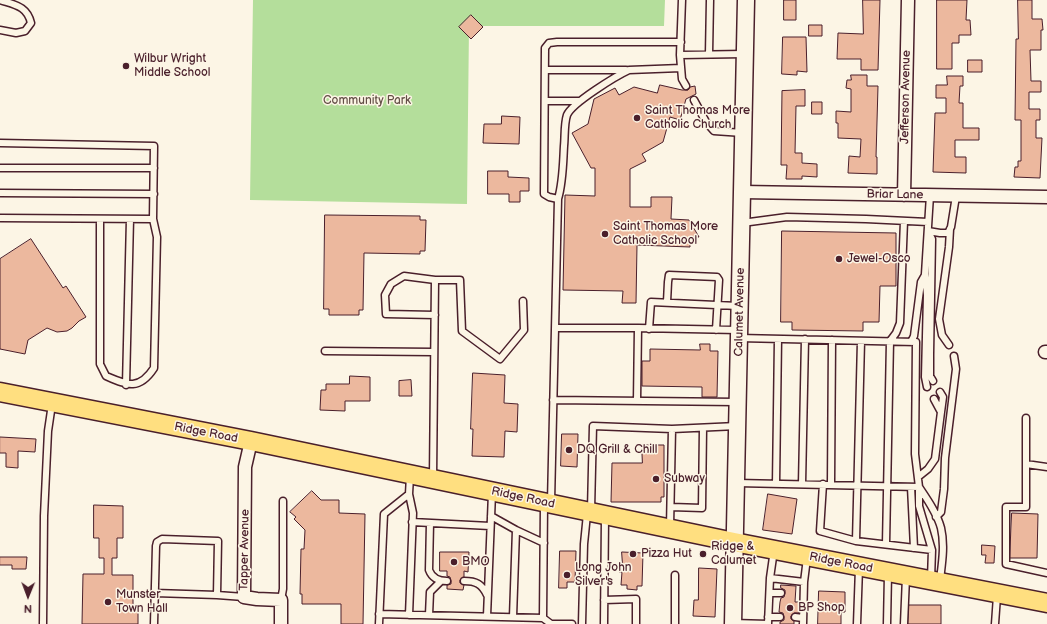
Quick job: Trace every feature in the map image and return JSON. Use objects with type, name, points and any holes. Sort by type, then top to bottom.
[{"type":"main road","name":"Calumet Avenue","points":[[733,624],[746,0]]},
{"type":"main road","name":"Ridge Road","points":[[0,392],[251,441],[734,542],[1047,603]]},
{"type":"street","name":"Jefferson Avenue","points":[[904,195],[908,0]]},
{"type":"street","name":"Briar Lane","points":[[742,192],[1047,197]]},
{"type":"street","name":"Tapper Avenue","points":[[251,441],[246,467],[244,597],[281,600]]},
{"type":"street","points":[[281,600],[281,624]]},
{"type":"lane","points":[[0,0],[24,9],[29,15],[31,23],[25,31],[16,33],[0,30]]},
{"type":"lane","points":[[682,0],[680,55],[682,79],[686,86]]},
{"type":"lane","points":[[709,54],[710,0]]},
{"type":"lane","points":[[558,198],[549,197],[544,194],[545,48],[549,43],[558,42],[681,42]]},
{"type":"lane","points":[[680,55],[745,54]]},
{"type":"lane","points":[[545,70],[629,70],[681,68]]},
{"type":"lane","points":[[543,618],[544,543],[548,503],[553,400],[558,198],[561,188],[567,114],[580,101],[629,70]]},
{"type":"lane","points":[[694,100],[706,122],[714,131],[744,132]]},
{"type":"lane","points":[[545,101],[580,101]]},
{"type":"lane","points":[[0,143],[154,146],[154,219],[157,237],[154,368],[148,378],[139,383],[126,384],[106,376],[100,364],[100,219]]},
{"type":"lane","points":[[0,168],[154,168]]},
{"type":"lane","points":[[0,193],[154,194]]},
{"type":"lane","points":[[927,387],[925,373],[927,295],[925,274],[930,195]]},
{"type":"lane","points":[[949,345],[942,335],[939,319],[949,247],[949,231],[956,196]]},
{"type":"lane","points":[[0,218],[154,219]]},
{"type":"lane","points":[[742,223],[787,218],[928,222]]},
{"type":"lane","points":[[126,384],[130,219]]},
{"type":"lane","points":[[886,544],[890,341],[896,333],[900,323],[904,221]]},
{"type":"lane","points":[[928,231],[940,234],[949,231]]},
{"type":"lane","points":[[928,231],[932,239],[930,376],[933,381]]},
{"type":"lane","points":[[911,342],[914,336],[921,282],[925,274]]},
{"type":"lane","points":[[667,302],[669,275],[717,277],[719,280],[716,330]]},
{"type":"lane","points":[[435,315],[386,314],[385,296],[391,284],[404,276],[435,280],[460,280],[462,331],[500,359],[524,330],[523,301]]},
{"type":"lane","points":[[433,479],[435,280]]},
{"type":"lane","points":[[648,328],[651,302],[740,306]]},
{"type":"lane","points":[[555,328],[716,330],[778,339],[916,342],[915,454],[920,487],[919,506],[932,550],[936,581]]},
{"type":"lane","points":[[637,400],[638,328]]},
{"type":"lane","points":[[930,336],[942,335]]},
{"type":"lane","points":[[776,484],[778,339]]},
{"type":"lane","points":[[802,484],[805,340]]},
{"type":"lane","points":[[831,484],[832,340]]},
{"type":"lane","points":[[856,540],[859,485],[861,341]]},
{"type":"lane","points":[[325,351],[434,352]]},
{"type":"lane","points":[[936,517],[941,512],[944,489],[945,458],[956,369],[954,356]]},
{"type":"lane","points":[[918,477],[928,469],[935,460],[943,397],[940,392]]},
{"type":"lane","points":[[934,399],[941,412]]},
{"type":"lane","points":[[553,400],[738,402]]},
{"type":"lane","points":[[42,624],[44,516],[48,431],[52,403]]},
{"type":"lane","points":[[1026,418],[1026,507],[1006,507],[1006,564],[1047,573]]},
{"type":"lane","points":[[604,624],[604,600],[595,513],[593,426],[672,429],[738,426]]},
{"type":"lane","points":[[671,507],[702,508],[703,428]]},
{"type":"lane","points":[[670,529],[672,429]]},
{"type":"lane","points":[[1026,464],[1047,467]]},
{"type":"lane","points":[[408,615],[413,513],[409,494],[410,474]]},
{"type":"lane","points":[[736,484],[831,484],[920,487]]},
{"type":"lane","points":[[823,484],[820,531],[856,540],[932,550]]},
{"type":"lane","points":[[911,486],[914,548]]},
{"type":"lane","points":[[920,487],[931,505],[940,527],[943,541],[943,556],[936,581]]},
{"type":"lane","points":[[487,616],[492,492]]},
{"type":"lane","points":[[379,624],[384,514],[409,494]]},
{"type":"lane","points":[[281,600],[283,589],[283,501]]},
{"type":"lane","points":[[582,624],[584,544],[595,513]]},
{"type":"lane","points":[[491,516],[544,543]]},
{"type":"lane","points":[[412,522],[490,526]]},
{"type":"lane","points":[[428,615],[430,592],[444,581],[431,573],[429,566],[430,522]]},
{"type":"lane","points":[[513,617],[516,530]]},
{"type":"lane","points":[[154,624],[156,546],[157,542],[162,539],[218,541],[217,595]]},
{"type":"lane","points":[[733,624],[768,624],[770,578],[774,550]]},
{"type":"lane","points":[[795,617],[803,621],[804,582],[807,556]]},
{"type":"lane","points":[[857,624],[859,566]]},
{"type":"lane","points":[[887,624],[888,572]]},
{"type":"lane","points":[[675,574],[675,624]]},
{"type":"lane","points":[[904,624],[906,575]]},
{"type":"lane","points":[[770,578],[804,582]]},
{"type":"lane","points":[[464,581],[478,583],[485,590],[488,597]]},
{"type":"lane","points":[[155,593],[244,597]]},
{"type":"lane","points":[[770,593],[781,593]]},
{"type":"lane","points":[[995,624],[997,593]]},
{"type":"lane","points":[[795,594],[804,594]]},
{"type":"lane","points":[[604,600],[636,599],[636,624]]},
{"type":"lane","points":[[379,614],[543,618],[551,624],[572,624]]},
{"type":"lane","points":[[768,617],[780,617]]},
{"type":"green space","name":"Community Park","points":[[253,0],[665,0],[664,26],[469,26],[467,204],[250,200]]},
{"type":"building","points":[[784,0],[796,0],[796,20],[784,20]]},
{"type":"building","points":[[863,0],[880,0],[878,70],[861,70],[861,59],[837,59],[838,33],[863,34]]},
{"type":"building","points":[[937,0],[967,0],[966,20],[970,20],[971,35],[959,35],[959,43],[952,43],[952,69],[937,69]]},
{"type":"building","points":[[1018,0],[1032,0],[1032,19],[1042,19],[1043,30],[1041,30],[1041,50],[1030,50],[1031,81],[1041,81],[1041,92],[1029,92],[1029,109],[1040,109],[1040,120],[1036,120],[1036,138],[1042,138],[1040,178],[1014,177],[1015,167],[1018,167],[1018,161],[1021,161],[1021,120],[1015,120]]},
{"type":"building","points":[[471,15],[483,27],[471,39],[459,27]]},
{"type":"building","points":[[809,25],[822,25],[822,36],[809,36]]},
{"type":"building","points":[[783,37],[806,37],[807,72],[797,71],[797,75],[782,74]]},
{"type":"building","points":[[968,60],[982,60],[982,72],[968,72]]},
{"type":"building","points":[[851,75],[867,75],[867,86],[878,86],[877,174],[848,173],[849,156],[860,157],[861,139],[838,138],[836,111],[851,112],[851,89],[846,88],[847,80],[851,80]]},
{"type":"building","points":[[947,76],[963,76],[963,86],[960,86],[959,103],[963,103],[963,128],[979,128],[979,140],[955,140],[955,157],[966,157],[966,173],[933,172],[935,113],[946,113],[946,98],[936,98],[936,85],[947,85]]},
{"type":"building","points":[[660,85],[682,90],[688,90],[690,87],[695,86],[696,94],[686,99],[680,120],[670,117],[663,142],[642,154],[646,161],[630,169],[630,207],[651,207],[651,197],[672,197],[671,219],[689,220],[699,237],[690,237],[690,247],[637,245],[636,303],[622,303],[623,291],[563,290],[565,195],[595,196],[595,168],[591,168],[572,133],[588,124],[594,99],[615,88],[619,95],[634,87],[657,93]]},
{"type":"building","points":[[805,90],[805,106],[796,106],[795,153],[802,153],[802,163],[817,164],[817,177],[802,176],[802,179],[786,179],[787,165],[781,165],[782,91]]},
{"type":"building","points":[[812,102],[822,102],[822,114],[812,114]]},
{"type":"building","points":[[502,116],[520,117],[519,144],[483,143],[484,124],[501,124]]},
{"type":"building","points":[[488,171],[508,171],[508,177],[529,178],[529,191],[520,191],[520,202],[509,202],[509,194],[488,194]]},
{"type":"building","points":[[325,215],[420,216],[420,220],[426,220],[425,251],[420,251],[420,254],[364,253],[363,310],[359,310],[359,315],[329,315],[329,309],[324,309]]},
{"type":"building","name":"Jewel-Osco","points":[[782,231],[896,233],[896,286],[880,286],[879,322],[863,322],[863,331],[792,330],[792,322],[781,322]]},
{"type":"building","points":[[31,239],[63,288],[66,286],[86,317],[67,331],[57,332],[47,328],[28,340],[25,354],[0,349],[0,259]]},
{"type":"building","points":[[700,344],[710,344],[710,351],[718,351],[717,397],[702,397],[702,387],[642,386],[642,361],[650,361],[650,349],[700,350]]},
{"type":"building","points":[[473,373],[505,375],[504,403],[518,404],[517,432],[505,431],[504,457],[472,456],[473,429],[471,429]]},
{"type":"building","points":[[350,376],[370,377],[370,401],[345,401],[345,411],[320,410],[321,390],[326,390],[326,384],[349,384]]},
{"type":"building","points":[[411,380],[412,396],[399,396],[399,381]]},
{"type":"building","name":"DQ Grill & Chill","points":[[562,434],[578,434],[577,467],[561,466]]},
{"type":"building","points":[[0,437],[36,439],[35,452],[18,451],[18,468],[6,467],[6,453],[0,453]]},
{"type":"building","points":[[642,445],[664,445],[664,497],[661,497],[661,502],[611,502],[612,463],[642,463]]},
{"type":"building","points":[[312,491],[321,500],[339,500],[339,513],[365,514],[363,624],[341,624],[341,604],[302,604],[302,594],[300,594],[301,549],[304,549],[305,530],[294,519],[296,517],[290,512]]},
{"type":"building","points":[[768,494],[797,499],[792,534],[763,530]]},
{"type":"building","name":"Munster Town Hall","points":[[94,505],[123,506],[123,538],[117,538],[117,558],[112,558],[112,575],[133,575],[133,609],[138,609],[138,624],[82,624],[83,574],[104,574],[104,558],[99,558],[99,538],[94,538]]},
{"type":"building","points":[[1012,513],[1038,514],[1037,558],[1010,558]]},
{"type":"building","points":[[982,545],[995,546],[994,563],[985,563],[986,555],[982,555]]},
{"type":"building","name":"Long John Silver's","points":[[560,551],[576,551],[575,582],[567,582],[567,588],[559,588]]},
{"type":"building","name":"BMO","points":[[440,552],[469,552],[468,572],[464,571],[464,577],[460,580],[460,583],[464,585],[463,590],[447,589],[447,585],[451,584],[451,581],[450,577],[447,576],[447,571],[440,571]]},
{"type":"building","points":[[622,552],[643,553],[642,586],[637,586],[637,590],[627,589],[627,585],[621,585],[622,572],[619,572],[619,563],[622,563]]},
{"type":"building","points":[[0,557],[27,557],[26,569],[12,569],[12,565],[0,565]]},
{"type":"building","points":[[699,568],[717,569],[715,617],[693,616],[694,600],[698,600]]},
{"type":"building","points":[[781,585],[796,586],[795,602],[799,602],[799,613],[794,613],[791,616],[794,624],[780,624],[780,622],[784,620],[784,617],[783,613],[779,612],[780,602],[785,593],[785,590],[781,588]]},
{"type":"building","points":[[819,591],[845,592],[845,612],[841,612],[841,624],[818,624]]},
{"type":"building","points":[[909,605],[941,605],[941,624],[908,624]]},
{"type":"place","name":"Wilbur Wright Middle School","points":[[126,66]]},
{"type":"place","name":"Saint Thomas More Catholic Church","points":[[637,118]]},
{"type":"place","name":"Saint Thomas More Catholic School","points":[[605,234]]},
{"type":"place","name":"Jewel-Osco","points":[[839,259]]},
{"type":"place","name":"DQ Grill & Chill","points":[[569,450]]},
{"type":"place","name":"Subway","points":[[656,479]]},
{"type":"place","name":"Pizza Hut","points":[[633,554]]},
{"type":"place","name":"Ridge & Calumet","points":[[703,554]]},
{"type":"place","name":"BMO","points":[[454,562]]},
{"type":"place","name":"Long John Silver's","points":[[567,575]]},
{"type":"place","name":"Munster Town Hall","points":[[108,602]]},
{"type":"place","name":"BP Shop","points":[[790,608]]}]
